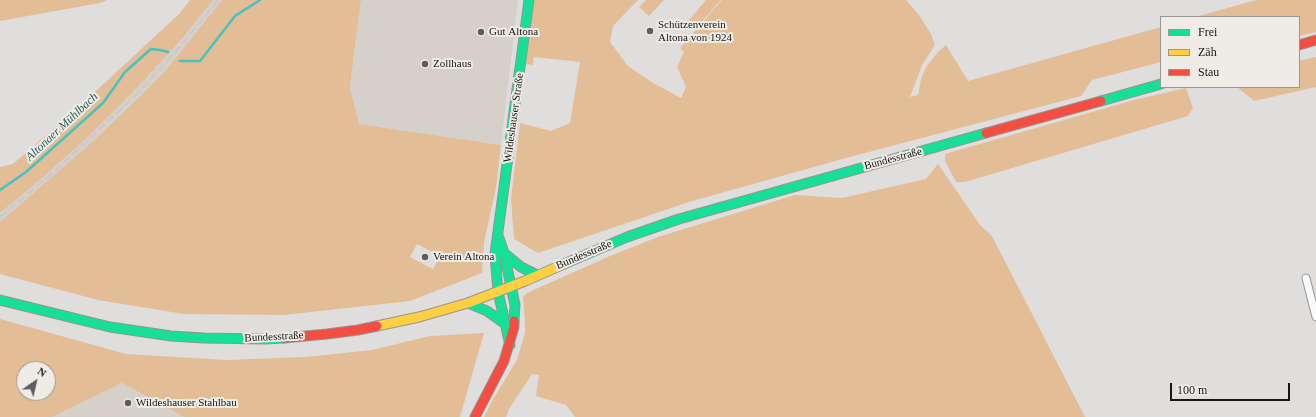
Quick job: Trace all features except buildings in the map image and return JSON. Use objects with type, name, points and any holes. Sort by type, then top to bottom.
[{"type":"main road","name":"Wildeshauser Straße","points":[[510,345],[498,292],[495,254],[529,0]]},
{"type":"main road","points":[[1300,45],[1316,40]]},
{"type":"main road","name":"Bundesstraße","points":[[0,300],[110,327],[171,336],[234,339],[296,337],[358,330],[419,317],[468,303],[498,292],[627,237],[679,219],[778,190],[1160,84]]},
{"type":"main road","name":"Wildeshauser Straße","points":[[475,417],[504,360],[510,345],[514,327],[515,316],[511,286],[504,253],[498,237]]},
{"type":"main road","points":[[504,253],[521,267],[537,275]]},
{"type":"main road","points":[[468,303],[487,311],[504,323]]},
{"type":"street","points":[[1306,278],[1316,317]]},
{"type":"shaded area","points":[[0,0],[107,0],[100,3],[0,21]]},
{"type":"shaded area","points":[[190,0],[213,0],[181,40],[136,89],[87,138],[0,213],[0,167],[13,164],[83,103],[180,13]]},
{"type":"shaded area","points":[[213,0],[222,0],[166,70],[92,142],[0,222],[0,213],[87,138],[136,89],[181,40]]},
{"type":"shaded area","points":[[222,0],[361,0],[350,87],[359,124],[501,145],[496,188],[484,242],[482,273],[410,301],[284,315],[184,314],[98,300],[0,274],[0,222],[92,142],[166,70]],"holes":[[[417,244],[440,256],[433,269],[410,257]]]},
{"type":"shaded area","points":[[361,0],[518,0],[501,145],[359,124],[350,87]]},
{"type":"shaded area","points":[[533,0],[638,0],[613,26],[610,42],[628,66],[653,83],[681,98],[686,87],[677,67],[684,52],[680,48],[722,0],[906,0],[919,15],[931,34],[935,45],[922,65],[910,97],[918,95],[921,79],[926,67],[938,52],[946,45],[968,81],[1160,27],[1160,62],[1092,80],[1081,96],[846,158],[689,202],[538,253],[514,239],[511,199],[520,123],[551,131],[570,123],[580,62],[534,57],[533,65],[526,64]]},
{"type":"shaded area","points":[[646,0],[664,0],[649,16],[639,7]]},
{"type":"shaded area","points":[[706,0],[721,0],[697,27],[689,20]]},
{"type":"shaded area","points":[[1256,0],[1316,0],[1316,32],[1300,36],[1300,16],[1199,16]]},
{"type":"shaded area","points":[[1316,57],[1316,87],[1254,101],[1238,88],[1300,88],[1300,61]]},
{"type":"shaded area","points":[[1186,88],[1193,108],[1188,116],[965,182],[956,182],[945,161],[945,154],[1134,100]]},
{"type":"shaded area","points":[[938,164],[980,225],[992,236],[1085,417],[575,417],[566,405],[536,396],[539,375],[532,374],[509,409],[506,417],[484,417],[517,360],[525,333],[523,297],[527,293],[610,256],[658,237],[795,195],[842,198],[926,179]]},
{"type":"shaded area","points":[[0,319],[126,354],[226,360],[305,357],[372,350],[430,336],[484,333],[460,417],[184,417],[122,383],[52,417],[0,417]]},
{"type":"shaded area","points":[[122,383],[184,417],[52,417]]},
{"type":"waterway","name":"Altonaer Mühlbach","points":[[180,61],[200,61],[235,16],[260,0]]},
{"type":"waterway","name":"Altonaer Mühlbach","points":[[0,190],[26,172],[103,103],[125,72],[151,49],[168,52]]},
{"type":"railway","points":[[0,217],[53,173],[139,92],[184,42],[218,0]]},
{"type":"traffic: fast","points":[[510,345],[498,292],[495,254],[529,0]]},
{"type":"traffic: fast","points":[[1101,101],[1160,84]]},
{"type":"traffic: fast","points":[[564,264],[627,237],[679,219],[986,133]]},
{"type":"traffic: fast","points":[[499,238],[504,253],[515,305],[514,321]]},
{"type":"traffic: fast","points":[[504,253],[521,267],[537,275]]},
{"type":"traffic: fast","points":[[0,300],[110,327],[171,336],[203,338],[284,338]]},
{"type":"traffic: fast","points":[[468,303],[487,311],[504,323]]},
{"type":"traffic: slow","points":[[377,326],[419,317],[468,303],[564,264]]},
{"type":"traffic: jam","points":[[1300,45],[1316,40]]},
{"type":"traffic: jam","points":[[986,133],[1101,101]]},
{"type":"traffic: jam","points":[[475,417],[504,361],[514,327],[514,321]]},
{"type":"traffic: jam","points":[[284,338],[327,334],[377,326]]},
{"type":"place","name":"Schützenverein Altona von 1924","points":[[650,31]]},
{"type":"place","name":"Gut Altona","points":[[481,32]]},
{"type":"place","name":"Zollhaus","points":[[425,64]]},
{"type":"place","name":"Verein Altona","points":[[425,257]]},
{"type":"place","name":"Wildeshauser Stahlbau","points":[[128,403]]}]
